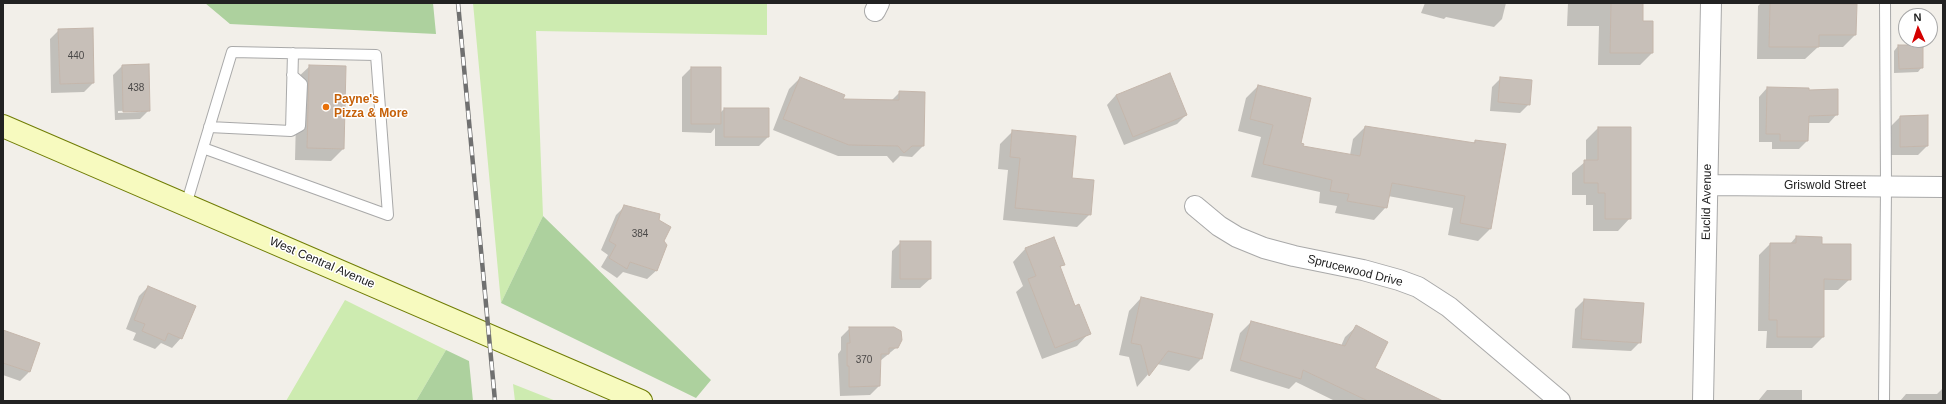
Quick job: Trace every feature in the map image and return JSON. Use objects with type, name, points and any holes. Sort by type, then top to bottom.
[{"type":"main road","name":"West Central Avenue","points":[[3,126],[186,204],[619,396],[641,401]]},
{"type":"street","name":"Euclid Avenue","points":[[1703,401],[1711,3]]},
{"type":"street","name":"Griswold Street","points":[[1708,186],[1943,188]]},
{"type":"street","name":"Sprucewood Drive","points":[[1195,206],[1219,226],[1237,237],[1264,248],[1370,272],[1418,287],[1449,307],[1560,401]]},
{"type":"lane","points":[[1884,401],[1886,187],[1885,3]]},
{"type":"lane","points":[[186,204],[232,52],[376,56],[388,215],[203,148]]},
{"type":"lane","points":[[209,127],[291,131],[300,126],[302,84],[292,75],[293,53]]},
{"type":"green space","points":[[205,3],[433,3],[436,34],[230,24]]},
{"type":"green space","points":[[473,3],[767,3],[767,35],[536,31],[543,216],[501,303]]},
{"type":"green space","points":[[543,216],[711,380],[696,398],[501,303]]},
{"type":"green space","points":[[345,300],[446,350],[416,401],[286,401]]},
{"type":"green space","points":[[446,350],[469,361],[473,401],[416,401]]},
{"type":"green space","points":[[513,384],[556,401],[515,401]]},
{"type":"building","points":[[1611,3],[1643,3],[1643,21],[1653,21],[1653,53],[1610,53]]},
{"type":"building","points":[[1770,3],[1857,4],[1856,35],[1819,35],[1819,47],[1769,47]]},
{"type":"building","points":[[93,28],[94,83],[60,84],[58,29]]},
{"type":"building","points":[[1898,48],[1923,48],[1923,68],[1899,69]]},
{"type":"building","points":[[149,64],[150,111],[123,112],[122,65]]},
{"type":"building","name":"Payne's Pizza & More","points":[[309,65],[346,66],[344,149],[307,148]]},
{"type":"building","points":[[691,67],[721,67],[721,124],[691,124]]},
{"type":"building","points":[[1170,73],[1187,115],[1133,137],[1116,95]]},
{"type":"building","points":[[800,77],[845,95],[843,99],[899,100],[899,91],[925,92],[924,146],[912,146],[904,153],[898,146],[849,145],[783,119]]},
{"type":"building","points":[[1500,77],[1532,80],[1530,105],[1498,102]]},
{"type":"building","points":[[1258,85],[1311,98],[1301,143],[1304,144],[1303,146],[1360,156],[1365,126],[1475,143],[1475,140],[1506,144],[1491,229],[1460,223],[1465,196],[1392,183],[1387,208],[1347,201],[1349,194],[1330,191],[1332,180],[1263,164],[1273,125],[1250,119]]},
{"type":"building","points":[[1767,87],[1809,88],[1809,90],[1838,89],[1838,115],[1809,116],[1808,141],[1780,141],[1780,134],[1766,134]]},
{"type":"building","points":[[724,108],[769,108],[769,137],[724,137]]},
{"type":"building","points":[[1928,115],[1928,146],[1900,147],[1900,116]]},
{"type":"building","points":[[1598,127],[1631,127],[1631,219],[1605,219],[1605,193],[1598,193],[1598,183],[1584,183],[1584,160],[1598,160]]},
{"type":"building","points":[[1012,130],[1076,136],[1072,178],[1094,180],[1091,215],[1015,208],[1020,158],[1010,157]]},
{"type":"building","points":[[624,205],[660,214],[659,220],[671,227],[664,241],[667,245],[657,271],[630,262],[627,269],[609,258],[616,245],[609,241]]},
{"type":"building","points":[[1796,236],[1822,237],[1822,244],[1851,244],[1851,280],[1824,279],[1824,337],[1777,337],[1777,320],[1769,320],[1770,243],[1796,243]]},
{"type":"building","points":[[1054,237],[1065,265],[1060,266],[1075,306],[1079,304],[1091,334],[1055,348],[1028,279],[1036,276],[1025,248]]},
{"type":"building","points":[[900,241],[931,241],[931,279],[900,279]]},
{"type":"building","points":[[148,286],[196,306],[182,339],[168,333],[165,341],[142,331],[145,324],[134,320]]},
{"type":"building","points":[[1141,297],[1213,314],[1202,359],[1168,351],[1149,376],[1141,345],[1131,343]]},
{"type":"building","points":[[1584,299],[1644,303],[1641,343],[1581,339]]},
{"type":"building","points":[[1251,321],[1345,346],[1356,325],[1388,342],[1375,368],[1443,401],[1368,401],[1303,370],[1301,379],[1240,360]]},
{"type":"building","points":[[849,327],[894,327],[901,331],[902,340],[898,348],[889,348],[889,354],[881,354],[880,386],[849,387],[847,343],[850,343]]},
{"type":"building","points":[[3,330],[40,343],[30,372],[3,363]]},
{"type":"railway","points":[[458,3],[495,401]]},
{"type":"place","name":"Payne's Pizza & More","points":[[326,107]]}]
